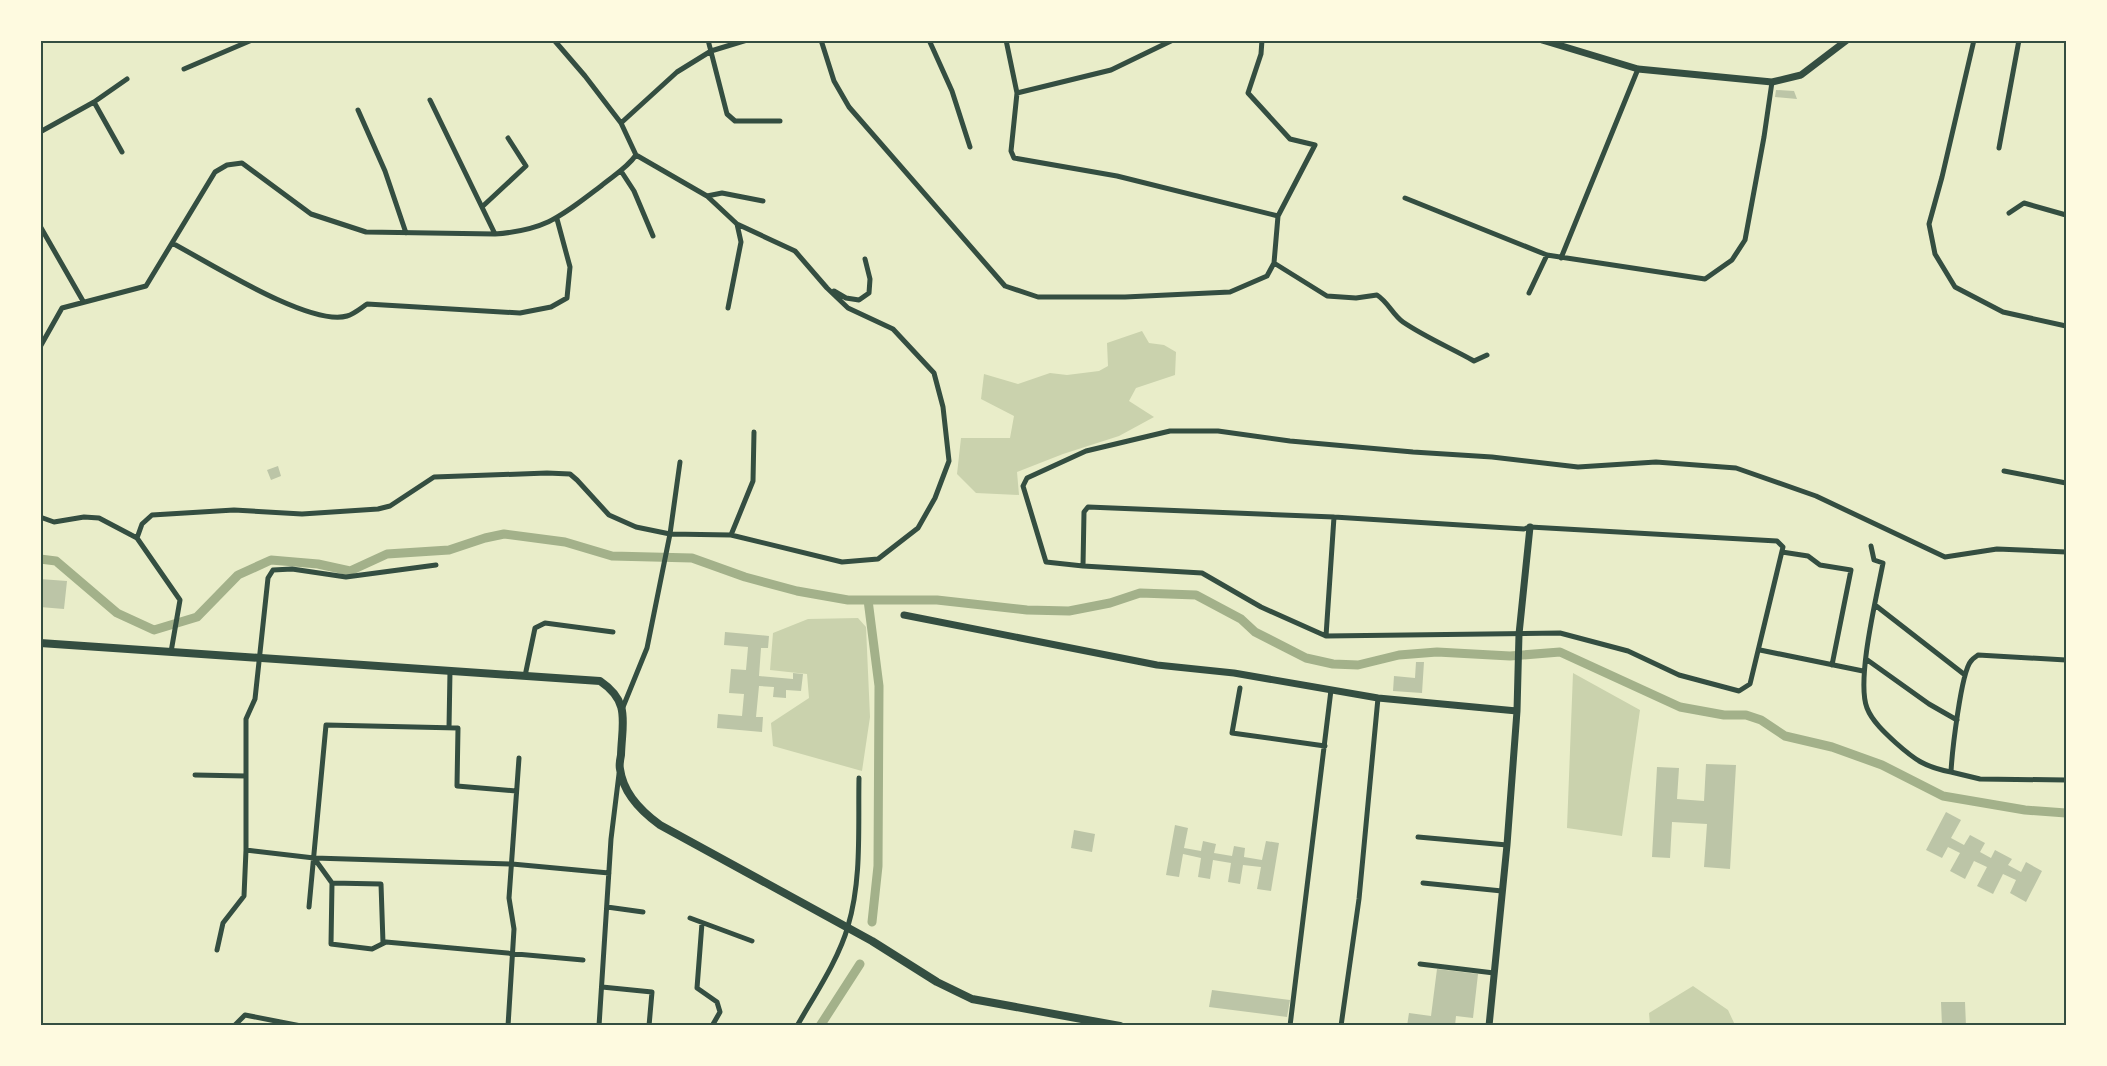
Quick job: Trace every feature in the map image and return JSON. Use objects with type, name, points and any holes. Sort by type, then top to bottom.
[{"type":"main road","points":[[40,643],[600,681],[613,690],[623,707],[620,770],[628,790],[644,814],[660,825],[872,941],[937,982],[972,999],[1120,1026]]},
{"type":"street","points":[[184,69],[252,40]]},
{"type":"street","points":[[137,538],[142,524],[152,515],[234,510],[302,514],[378,509],[390,506],[434,477],[547,473],[570,474],[609,515],[669,537],[731,535],[842,562],[878,559],[918,528],[935,498],[949,461],[943,407],[934,373],[893,329],[848,308],[795,251],[737,224],[707,196],[636,154],[621,123],[554,40]]},
{"type":"street","points":[[708,40],[727,114],[735,121],[780,121]]},
{"type":"street","points":[[621,123],[677,72],[711,51],[747,40]]},
{"type":"street","points":[[821,40],[834,81],[849,107],[1005,286],[1038,297],[1125,297],[1230,292],[1267,276],[1274,263],[1278,216],[1315,145],[1290,140],[1248,93],[1261,54],[1262,40]]},
{"type":"street","points":[[929,40],[952,91],[970,147]]},
{"type":"street","points":[[1006,40],[1017,93],[1011,151],[1014,158],[1117,176],[1278,216]]},
{"type":"street","points":[[1017,93],[1111,70],[1173,40]]},
{"type":"street","points":[[1542,40],[1638,69],[1772,82],[1801,75],[1847,40]]},
{"type":"street","points":[[1974,40],[1929,224],[1935,254],[1955,287],[2003,312],[2067,326]]},
{"type":"street","points":[[1999,148],[2019,40]]},
{"type":"street","points":[[1561,258],[1638,69]]},
{"type":"street","points":[[40,132],[94,102],[127,79]]},
{"type":"street","points":[[1405,198],[1547,255],[1704,279],[1732,260],[1744,240],[1772,82]]},
{"type":"street","points":[[430,100],[495,234]]},
{"type":"street","points":[[94,102],[122,152]]},
{"type":"street","points":[[358,110],[385,171],[406,233]]},
{"type":"street","points":[[483,206],[526,166],[508,138]]},
{"type":"street","points":[[40,347],[62,308],[146,286],[215,172],[227,165],[242,163],[311,214],[366,232],[495,234],[516,232],[557,219],[621,171],[636,154]]},
{"type":"street","points":[[621,171],[634,191],[653,236]]},
{"type":"street","points":[[707,196],[722,193],[763,201]]},
{"type":"street","points":[[2009,213],[2025,203],[2066,215]]},
{"type":"street","points":[[172,243],[283,303],[326,318],[349,316],[367,304],[520,313],[551,307],[567,298],[570,267],[557,219]]},
{"type":"street","points":[[728,308],[741,242],[737,224]]},
{"type":"street","points":[[40,226],[83,302]]},
{"type":"street","points":[[1529,293],[1547,255]]},
{"type":"street","points":[[827,288],[859,300],[868,293],[870,279],[866,259]]},
{"type":"street","points":[[1274,263],[1327,296],[1356,298],[1377,295],[1386,301],[1401,320],[1434,339],[1474,360],[1487,355]]},
{"type":"street","points":[[40,329],[48,333]]},
{"type":"street","points":[[1083,566],[1084,512],[1088,507],[1334,517],[1777,541],[1783,547],[1750,684],[1739,691],[1679,675],[1628,651],[1560,633],[1519,637],[1326,636],[1261,607],[1202,573],[1083,566],[1046,562],[1024,491],[1023,486],[1027,478],[1086,451],[1170,430],[1218,431],[1290,441],[1492,457],[1578,467],[1656,462],[1736,468],[1816,496],[1945,557],[1997,549],[2067,552]]},
{"type":"street","points":[[731,535],[753,481],[754,432]]},
{"type":"street","points":[[623,707],[648,648],[669,537],[680,462]]},
{"type":"street","points":[[2004,471],[2067,483]]},
{"type":"street","points":[[40,517],[54,522],[84,517],[99,518],[137,538],[180,600],[171,652]]},
{"type":"street","points":[[1326,636],[1334,517]]},
{"type":"street","points":[[1489,1026],[1507,845],[1517,711],[1519,637],[1530,527]]},
{"type":"street","points":[[1871,546],[1874,560],[1883,563],[1863,671],[1867,708],[1883,731],[1917,762],[1934,769],[1980,779],[2067,780]]},
{"type":"street","points":[[1782,552],[1808,556],[1820,565],[1851,570],[1832,665]]},
{"type":"street","points":[[217,950],[223,923],[244,896],[246,718],[255,699],[268,578],[273,570],[292,569],[346,577],[436,565]]},
{"type":"street","points":[[1875,605],[1965,675]]},
{"type":"street","points":[[904,615],[1157,665],[1234,673],[1378,698],[1517,711]]},
{"type":"street","points":[[525,676],[536,628],[545,623],[613,632]]},
{"type":"street","points":[[1760,650],[1863,671]]},
{"type":"street","points":[[1952,772],[1957,720],[1965,675],[1970,661],[1978,655],[2067,660]]},
{"type":"street","points":[[1866,659],[1929,704],[1957,720]]},
{"type":"street","points":[[449,728],[450,671]]},
{"type":"street","points":[[1240,688],[1232,733],[1325,746]]},
{"type":"street","points":[[1290,1026],[1331,690]]},
{"type":"street","points":[[1341,1026],[1359,899],[1378,698]]},
{"type":"street","points":[[309,907],[326,725],[458,728],[457,786],[516,790]]},
{"type":"street","points":[[508,1026],[514,929],[509,898],[519,758]]},
{"type":"street","points":[[599,1026],[609,873],[620,770]]},
{"type":"street","points":[[195,775],[246,777]]},
{"type":"street","points":[[797,1026],[851,930],[856,890],[859,778]]},
{"type":"street","points":[[1418,837],[1507,845]]},
{"type":"street","points":[[246,850],[314,858],[512,864],[609,873]]},
{"type":"street","points":[[314,858],[332,883],[331,944],[372,949],[386,942],[583,960]]},
{"type":"street","points":[[332,883],[381,884],[383,944]]},
{"type":"street","points":[[1423,883],[1502,891]]},
{"type":"street","points":[[607,907],[643,912]]},
{"type":"street","points":[[690,918],[752,941]]},
{"type":"street","points":[[702,923],[697,988],[717,1002],[720,1012],[712,1026]]},
{"type":"street","points":[[1420,964],[1494,973]]},
{"type":"street","points":[[602,987],[652,992],[650,1026]]},
{"type":"street","points":[[234,1026],[234,1023],[245,1016],[302,1026]]},
{"type":"green space","points":[[1142,331],[1149,343],[1164,345],[1176,352],[1175,375],[1136,388],[1129,401],[1154,417],[1119,436],[1017,472],[1019,495],[976,493],[957,474],[961,438],[1010,438],[1014,416],[981,399],[984,374],[1018,384],[1050,373],[1067,375],[1099,371],[1108,366],[1107,343]]},
{"type":"green space","points":[[858,618],[866,627],[870,717],[862,771],[773,746],[771,723],[809,698],[807,674],[770,670],[773,633],[808,619]]},
{"type":"green space","points":[[1573,673],[1640,710],[1622,836],[1567,828]]},
{"type":"green space","points":[[1693,986],[1728,1010],[1735,1025],[1650,1025],[1649,1013]]},
{"type":"building","points":[[1776,90],[1794,91],[1797,99],[1775,97]]},
{"type":"building","points":[[278,466],[281,476],[271,480],[267,470]]},
{"type":"building","points":[[40,579],[67,581],[64,609],[40,607]]},
{"type":"building","points":[[725,632],[769,636],[768,648],[761,648],[759,676],[793,679],[793,673],[803,674],[801,691],[786,690],[786,698],[773,697],[774,687],[759,686],[756,717],[763,717],[762,732],[717,728],[718,714],[742,716],[744,694],[729,693],[731,669],[746,670],[748,647],[724,645]]},
{"type":"building","points":[[1416,662],[1424,662],[1422,693],[1393,691],[1394,676],[1415,678]]},
{"type":"building","points":[[1706,764],[1736,765],[1730,869],[1704,867],[1707,824],[1672,822],[1670,858],[1652,857],[1657,767],[1679,768],[1677,799],[1704,801]]},
{"type":"building","points":[[1946,812],[1961,820],[1951,838],[1964,845],[1970,835],[1985,843],[1980,852],[1991,858],[1995,850],[2012,859],[2008,865],[2021,872],[2026,862],[2042,871],[2026,902],[2010,893],[2016,880],[2003,874],[1993,894],[1977,886],[1987,867],[1974,861],[1965,879],[1950,871],[1960,853],[1948,847],[1942,858],[1926,850]]},
{"type":"building","points":[[1175,825],[1188,828],[1184,848],[1201,851],[1203,841],[1216,844],[1214,853],[1232,856],[1234,846],[1245,848],[1244,857],[1262,860],[1266,841],[1279,843],[1271,891],[1257,889],[1261,867],[1243,865],[1240,884],[1228,882],[1231,863],[1213,860],[1210,879],[1198,877],[1201,858],[1183,854],[1179,877],[1166,875]]},
{"type":"building","points":[[1074,830],[1095,834],[1092,852],[1071,848]]},
{"type":"building","points":[[1437,969],[1478,974],[1473,1018],[1456,1016],[1455,1026],[1407,1026],[1409,1013],[1431,1016]]},
{"type":"building","points":[[1212,990],[1290,1000],[1287,1017],[1209,1007]]},
{"type":"building","points":[[1941,1002],[1965,1002],[1966,1026],[1942,1026]]},
{"type":"waterway","points":[[40,559],[56,561],[117,613],[154,630],[197,617],[238,575],[271,560],[318,564],[350,571],[387,554],[449,550],[504,534],[565,542],[612,556],[692,558],[745,577],[797,591],[848,600],[937,600],[1027,610],[1069,611],[1110,603],[1140,593],[1196,595],[1241,619],[1255,632],[1306,658],[1333,664],[1358,665],[1399,655],[1437,652],[1510,656],[1560,652],[1680,707],[1724,715],[1746,715],[1761,720],[1785,736],[1832,747],[1882,765],[1943,796],[2025,810],[2066,813]]},
{"type":"waterway","points":[[868,600],[879,686],[878,866],[872,922]]},
{"type":"waterway","points":[[820,1026],[860,964]]}]
